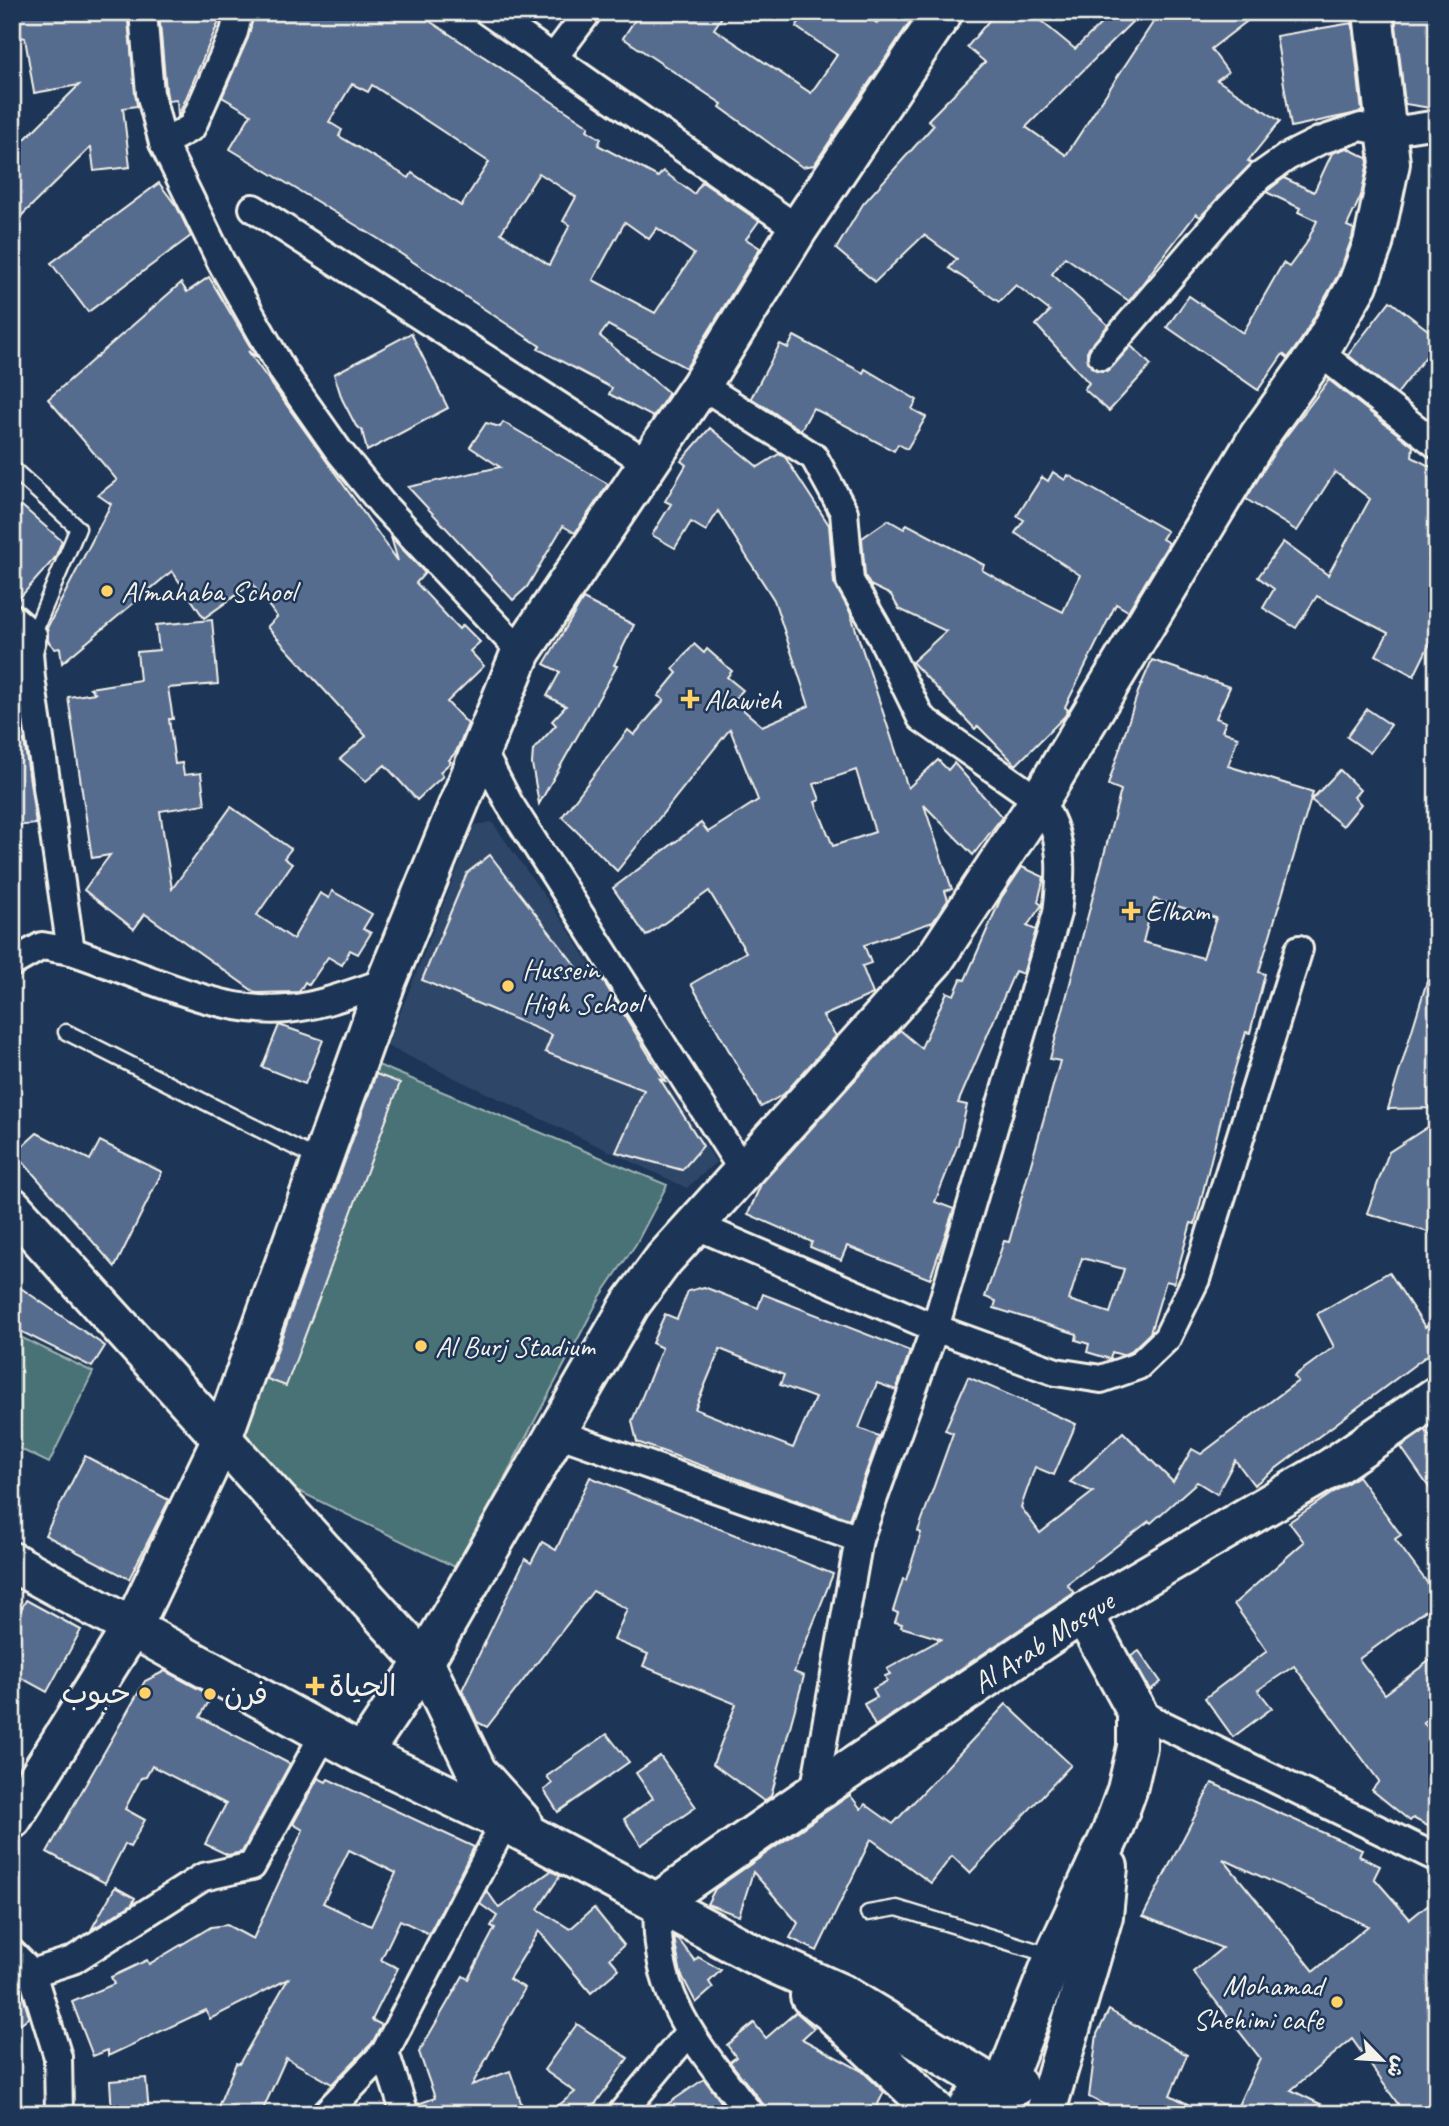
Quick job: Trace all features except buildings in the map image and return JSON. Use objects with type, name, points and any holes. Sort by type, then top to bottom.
[{"type":"street","points":[[143,12],[150,93],[163,143],[221,262],[284,373],[338,450],[382,504],[521,652]]},
{"type":"street","points":[[163,143],[192,127],[229,44],[239,12]]},
{"type":"street","points":[[488,12],[797,229]]},
{"type":"street","points":[[555,57],[588,12]]},
{"type":"street","points":[[12,1819],[133,1626],[220,1441],[386,982],[521,652],[646,462],[701,385],[797,229],[943,12]]},
{"type":"street","points":[[362,1754],[424,1662],[630,1305],[664,1259],[697,1226],[743,1171],[934,960],[1039,801],[1259,436],[1319,352],[1358,284],[1373,244],[1390,163],[1373,12]]},
{"type":"street","points":[[1102,356],[1228,209],[1260,176],[1287,157],[1319,141],[1361,127],[1386,132],[1437,124]]},
{"type":"street","points":[[253,208],[646,462]]},
{"type":"street","points":[[1319,352],[1437,444]]},
{"type":"street","points":[[701,385],[814,457],[844,512],[850,581],[921,718],[1039,801],[1050,814],[1060,843],[1061,876],[1057,913],[936,1328],[859,1539],[814,1793]]},
{"type":"street","points":[[12,617],[33,635],[29,652],[31,678],[72,951]]},
{"type":"street","points":[[482,751],[517,814],[743,1171]]},
{"type":"street","points":[[12,963],[42,946],[72,951],[236,1008],[268,1010],[309,1005],[386,982]]},
{"type":"street","points":[[697,1226],[936,1328],[1056,1372],[1101,1379],[1138,1366],[1152,1356],[1167,1338],[1196,1279],[1299,949]]},
{"type":"street","points":[[12,1207],[220,1441],[424,1662],[477,1772],[520,1820],[552,1848]]},
{"type":"street","name":"Al Arab Mosque","points":[[658,1902],[814,1793],[1083,1613],[1331,1468],[1437,1396]]},
{"type":"street","points":[[557,1433],[859,1539]]},
{"type":"street","points":[[12,1562],[362,1754],[505,1822],[755,1955],[842,1994],[999,2085],[1029,2090],[1048,2111]]},
{"type":"street","points":[[965,2114],[974,2100],[999,2085],[1111,1834],[1133,1769],[1139,1737],[1137,1712],[1083,1613]]},
{"type":"street","points":[[1137,1712],[1437,1858]]},
{"type":"street","points":[[32,1973],[73,1959],[203,1877],[251,1866],[325,1732]]},
{"type":"street","points":[[325,2114],[385,2052],[505,1822]]},
{"type":"street","points":[[1048,2111],[1103,1916],[1111,1834]]},
{"type":"street","points":[[658,1902],[657,1947],[668,1992],[689,2032],[750,2114]]},
{"type":"street","points":[[12,1953],[32,1973],[58,2057],[59,2114]]},
{"type":"street","points":[[755,1955],[830,2011],[939,2114]]},
{"type":"street","points":[[621,2114],[689,2032]]},
{"type":"street","points":[[385,2052],[405,2114]]},
{"type":"lane","points":[[12,468],[78,528],[76,540],[33,635]]},
{"type":"lane","points":[[66,1032],[321,1160]]},
{"type":"lane","points":[[868,1913],[897,1908],[1054,1957]]},
{"type":"shaded area","name":"Hussein High School","points":[[492,822],[566,926],[716,1162],[687,1188],[387,1046],[475,825]]},
{"type":"green space","name":"Al Burj Stadium","points":[[366,1060],[667,1185],[636,1244],[600,1297],[457,1568],[231,1458]]},
{"type":"green space","points":[[12,1333],[93,1372],[49,1463],[12,1445]]},
{"type":"place","name":"Almahaba School","points":[[107,591]]},
{"type":"place","name":"Alawieh","points":[[690,699]]},
{"type":"place","name":"Elham","points":[[1131,911]]},
{"type":"place","name":"Hussein High School","points":[[508,986]]},
{"type":"place","name":"Al Burj Stadium","points":[[421,1346]]},
{"type":"place","name":"الحياة","points":[[315,1686]]},
{"type":"place","name":"حبوب","points":[[145,1693]]},
{"type":"place","name":"فرن","points":[[210,1694]]},
{"type":"place","name":"Mohamad Shehimi cafe","points":[[1337,2002]]}]
